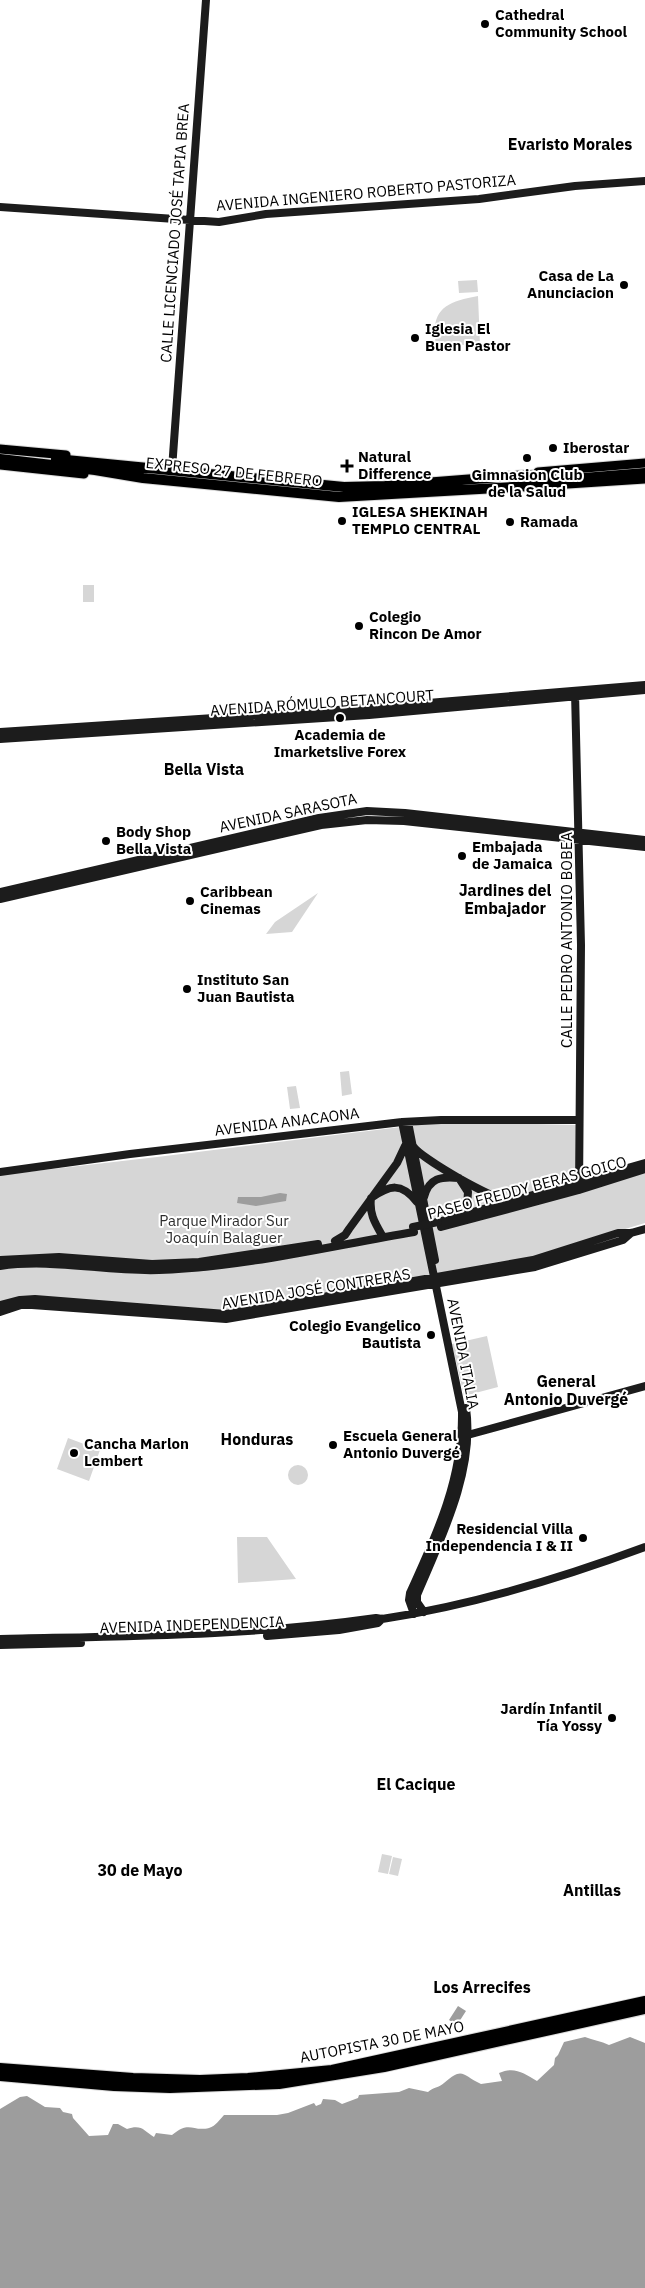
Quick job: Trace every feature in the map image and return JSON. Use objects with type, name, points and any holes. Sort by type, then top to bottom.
[{"type":"highway","name":"EXPRESO 27 DE FEBRERO","points":[[0,454],[90,461],[344,487],[385,486],[527,474],[546,477],[645,469]]},
{"type":"highway","name":"EXPRESO 27 DE FEBRERO","points":[[0,459],[95,470],[109,474],[339,497],[530,486],[547,481],[645,473]]},
{"type":"highway","name":"AUTOPISTA 30 DE MAYO","points":[[0,2068],[133,2078],[200,2080],[248,2078],[332,2070],[645,2001]]},
{"type":"highway","name":"AUTOPISTA 30 DE MAYO","points":[[0,2076],[104,2085],[170,2088],[279,2084],[394,2065],[645,2009]]},
{"type":"main road","name":"CALLE LICENCIADO JOSÉ TAPIA BREA","points":[[172,469],[206,0]]},
{"type":"main road","name":"AVENIDA INGENIERO ROBERTO PASTORIZA","points":[[0,207],[228,221],[266,214],[479,199],[575,186],[645,181]]},
{"type":"main road","points":[[0,449],[84,457],[90,461]]},
{"type":"main road","points":[[527,474],[544,471],[645,464]]},
{"type":"main road","points":[[0,465],[95,475],[109,474]]},
{"type":"main road","points":[[530,486],[645,479]]},
{"type":"main road","name":"AVENIDA RÓMULO BETANCOURT","points":[[0,739],[369,715],[645,685]]},
{"type":"main road","name":"AVENIDA RÓMULO BETANCOURT","points":[[0,732],[575,693],[645,690]]},
{"type":"main road","name":"CALLE PEDRO ANTONIO BOBEA","points":[[575,693],[580,836],[582,1029],[579,1187]]},
{"type":"main road","name":"AVENIDA SARASOTA","points":[[0,892],[319,818],[353,812],[405,813],[580,836],[645,847]]},
{"type":"main road","name":"AVENIDA SARASOTA","points":[[0,899],[321,825],[345,822],[367,820],[404,821],[645,840]]},
{"type":"main road","name":"AVENIDA ANACAONA","points":[[0,1172],[130,1154],[405,1122],[441,1120],[580,1120]]},
{"type":"main road","name":"AVENIDA ITALIA","points":[[405,1122],[462,1412],[464,1434],[468,1446],[452,1509],[417,1595],[418,1602],[424,1612]]},
{"type":"main road","points":[[335,1241],[345,1235],[401,1157],[408,1141],[419,1154],[459,1178],[503,1201],[520,1200]]},
{"type":"main road","name":"PASEO FREDDY BERAS GOICO","points":[[466,1218],[520,1200],[579,1187],[645,1164]]},
{"type":"main road","name":"PASEO FREDDY BERAS GOICO","points":[[0,1260],[59,1257],[152,1264],[200,1262],[439,1225],[645,1169]]},
{"type":"main road","points":[[371,1198],[384,1189],[395,1188],[409,1192],[421,1202],[427,1189],[436,1179],[446,1177],[459,1178]]},
{"type":"main road","points":[[459,1178],[468,1192],[466,1218]]},
{"type":"main road","points":[[371,1198],[372,1219],[381,1235]]},
{"type":"main road","name":"AVENIDA JOSÉ CONTRERAS","points":[[0,1305],[20,1300],[35,1299],[226,1314],[437,1280],[535,1267],[623,1240],[631,1233],[645,1229]]},
{"type":"main road","name":"PASEO FREDDY BERAS GOICO","points":[[0,1266],[24,1263],[63,1263],[157,1270],[207,1268],[381,1235]]},
{"type":"main road","name":"AVENIDA JOSÉ CONTRERAS","points":[[0,1312],[21,1305],[32,1305],[226,1319],[437,1280]]},
{"type":"main road","points":[[464,1434],[645,1386]]},
{"type":"main road","name":"AVENIDA ITALIA","points":[[414,1614],[409,1600],[410,1593],[447,1506],[457,1471],[464,1434]]},
{"type":"main road","name":"AVENIDA INDEPENDENCIA","points":[[2,1642],[241,1633],[323,1626],[376,1618],[382,1619],[474,1602],[592,1568],[645,1547]]},
{"type":"green space","points":[[477,280],[478,292],[459,293],[458,281]]},
{"type":"green space","points":[[478,296],[480,345],[436,345],[436,323],[438,315],[443,309],[457,301]]},
{"type":"green space","points":[[83,585],[94,585],[94,602],[83,602]]},
{"type":"green space","points":[[318,893],[292,932],[266,934],[275,922]]},
{"type":"green space","points":[[349,1071],[352,1094],[342,1096],[340,1072]]},
{"type":"green space","points":[[296,1086],[300,1108],[290,1109],[287,1087]]},
{"type":"green space","name":"Parque Mirador Sur Joaquín Balaguer","points":[[457,1122],[576,1125],[577,1192],[645,1172],[645,1223],[529,1258],[226,1311],[0,1303],[0,1175],[425,1124]]},
{"type":"green space","points":[[487,1336],[498,1387],[464,1396],[452,1344]]},
{"type":"green space","points":[[68,1438],[100,1450],[89,1481],[57,1469]]},
{"type":"green space","points":[[294,1465],[302,1465],[308,1471],[308,1479],[302,1485],[294,1485],[288,1479],[288,1471]]},
{"type":"green space","points":[[237,1537],[267,1537],[296,1579],[238,1583]]},
{"type":"green space","points":[[382,1854],[392,1856],[388,1874],[378,1872]]},
{"type":"green space","points":[[393,1857],[402,1859],[398,1876],[389,1874]]},
{"type":"shaded area","points":[[280,1193],[287,1194],[286,1201],[256,1206],[237,1203],[238,1197],[261,1197]]},
{"type":"shaded area","points":[[458,2006],[466,2011],[457,2025],[449,2020]]},
{"type":"shaded area","points":[[585,2037],[609,2045],[630,2037],[645,2043],[645,2288],[0,2288],[0,2109],[20,2097],[27,2096],[45,2107],[60,2108],[63,2112],[72,2114],[73,2118],[89,2136],[108,2135],[113,2124],[118,2124],[127,2129],[139,2128],[154,2137],[156,2133],[172,2135],[187,2127],[209,2128],[216,2124],[224,2115],[277,2115],[314,2103],[316,2106],[321,2104],[323,2099],[335,2100],[342,2104],[358,2098],[359,2095],[399,2092],[409,2088],[428,2092],[459,2073],[481,2084],[502,2081],[499,2073],[509,2070],[523,2073],[537,2081],[554,2065],[555,2058],[564,2042]]},
{"type":"place","name":"Cathedral Community School","points":[[485,24]]},
{"type":"place","name":"Casa de La Anunciacion","points":[[624,285]]},
{"type":"place","name":"Iglesia El Buen Pastor","points":[[415,338]]},
{"type":"place","name":"Iberostar","points":[[553,448]]},
{"type":"place","name":"Gimnasion Club de la Salud","points":[[527,458]]},
{"type":"place","name":"Natural Difference","points":[[347,466]]},
{"type":"place","name":"IGLESA SHEKINAH TEMPLO CENTRAL","points":[[342,521]]},
{"type":"place","name":"Ramada","points":[[510,522]]},
{"type":"place","name":"Colegio Rincon De Amor","points":[[359,626]]},
{"type":"place","name":"Academia de Imarketslive Forex","points":[[340,718]]},
{"type":"place","name":"Body Shop Bella Vista","points":[[106,841]]},
{"type":"place","name":"Embajada de Jamaica","points":[[462,856]]},
{"type":"place","name":"Caribbean Cinemas","points":[[190,901]]},
{"type":"place","name":"Instituto San Juan Bautista","points":[[187,989]]},
{"type":"place","name":"Colegio Evangelico Bautista","points":[[431,1335]]},
{"type":"place","name":"Escuela General Antonio Duvergé","points":[[333,1445]]},
{"type":"place","name":"Cancha Marlon Lembert","points":[[74,1453]]},
{"type":"place","name":"Residencial Villa Independencia I & II","points":[[583,1538]]},
{"type":"place","name":"Jardín Infantil Tía Yossy","points":[[612,1718]]},
{"type":"district","name":"Evaristo Morales","points":[[570,144]]},
{"type":"district","name":"Bella Vista","points":[[204,769]]},
{"type":"district","name":"Jardines del Embajador","points":[[505,899]]},
{"type":"district","name":"General Antonio Duvergé","points":[[566,1390]]},
{"type":"district","name":"Honduras","points":[[257,1439]]},
{"type":"district","name":"El Cacique","points":[[416,1784]]},
{"type":"district","name":"30 de Mayo","points":[[140,1870]]},
{"type":"district","name":"Antillas","points":[[592,1890]]},
{"type":"district","name":"Los Arrecifes","points":[[482,1987]]}]
